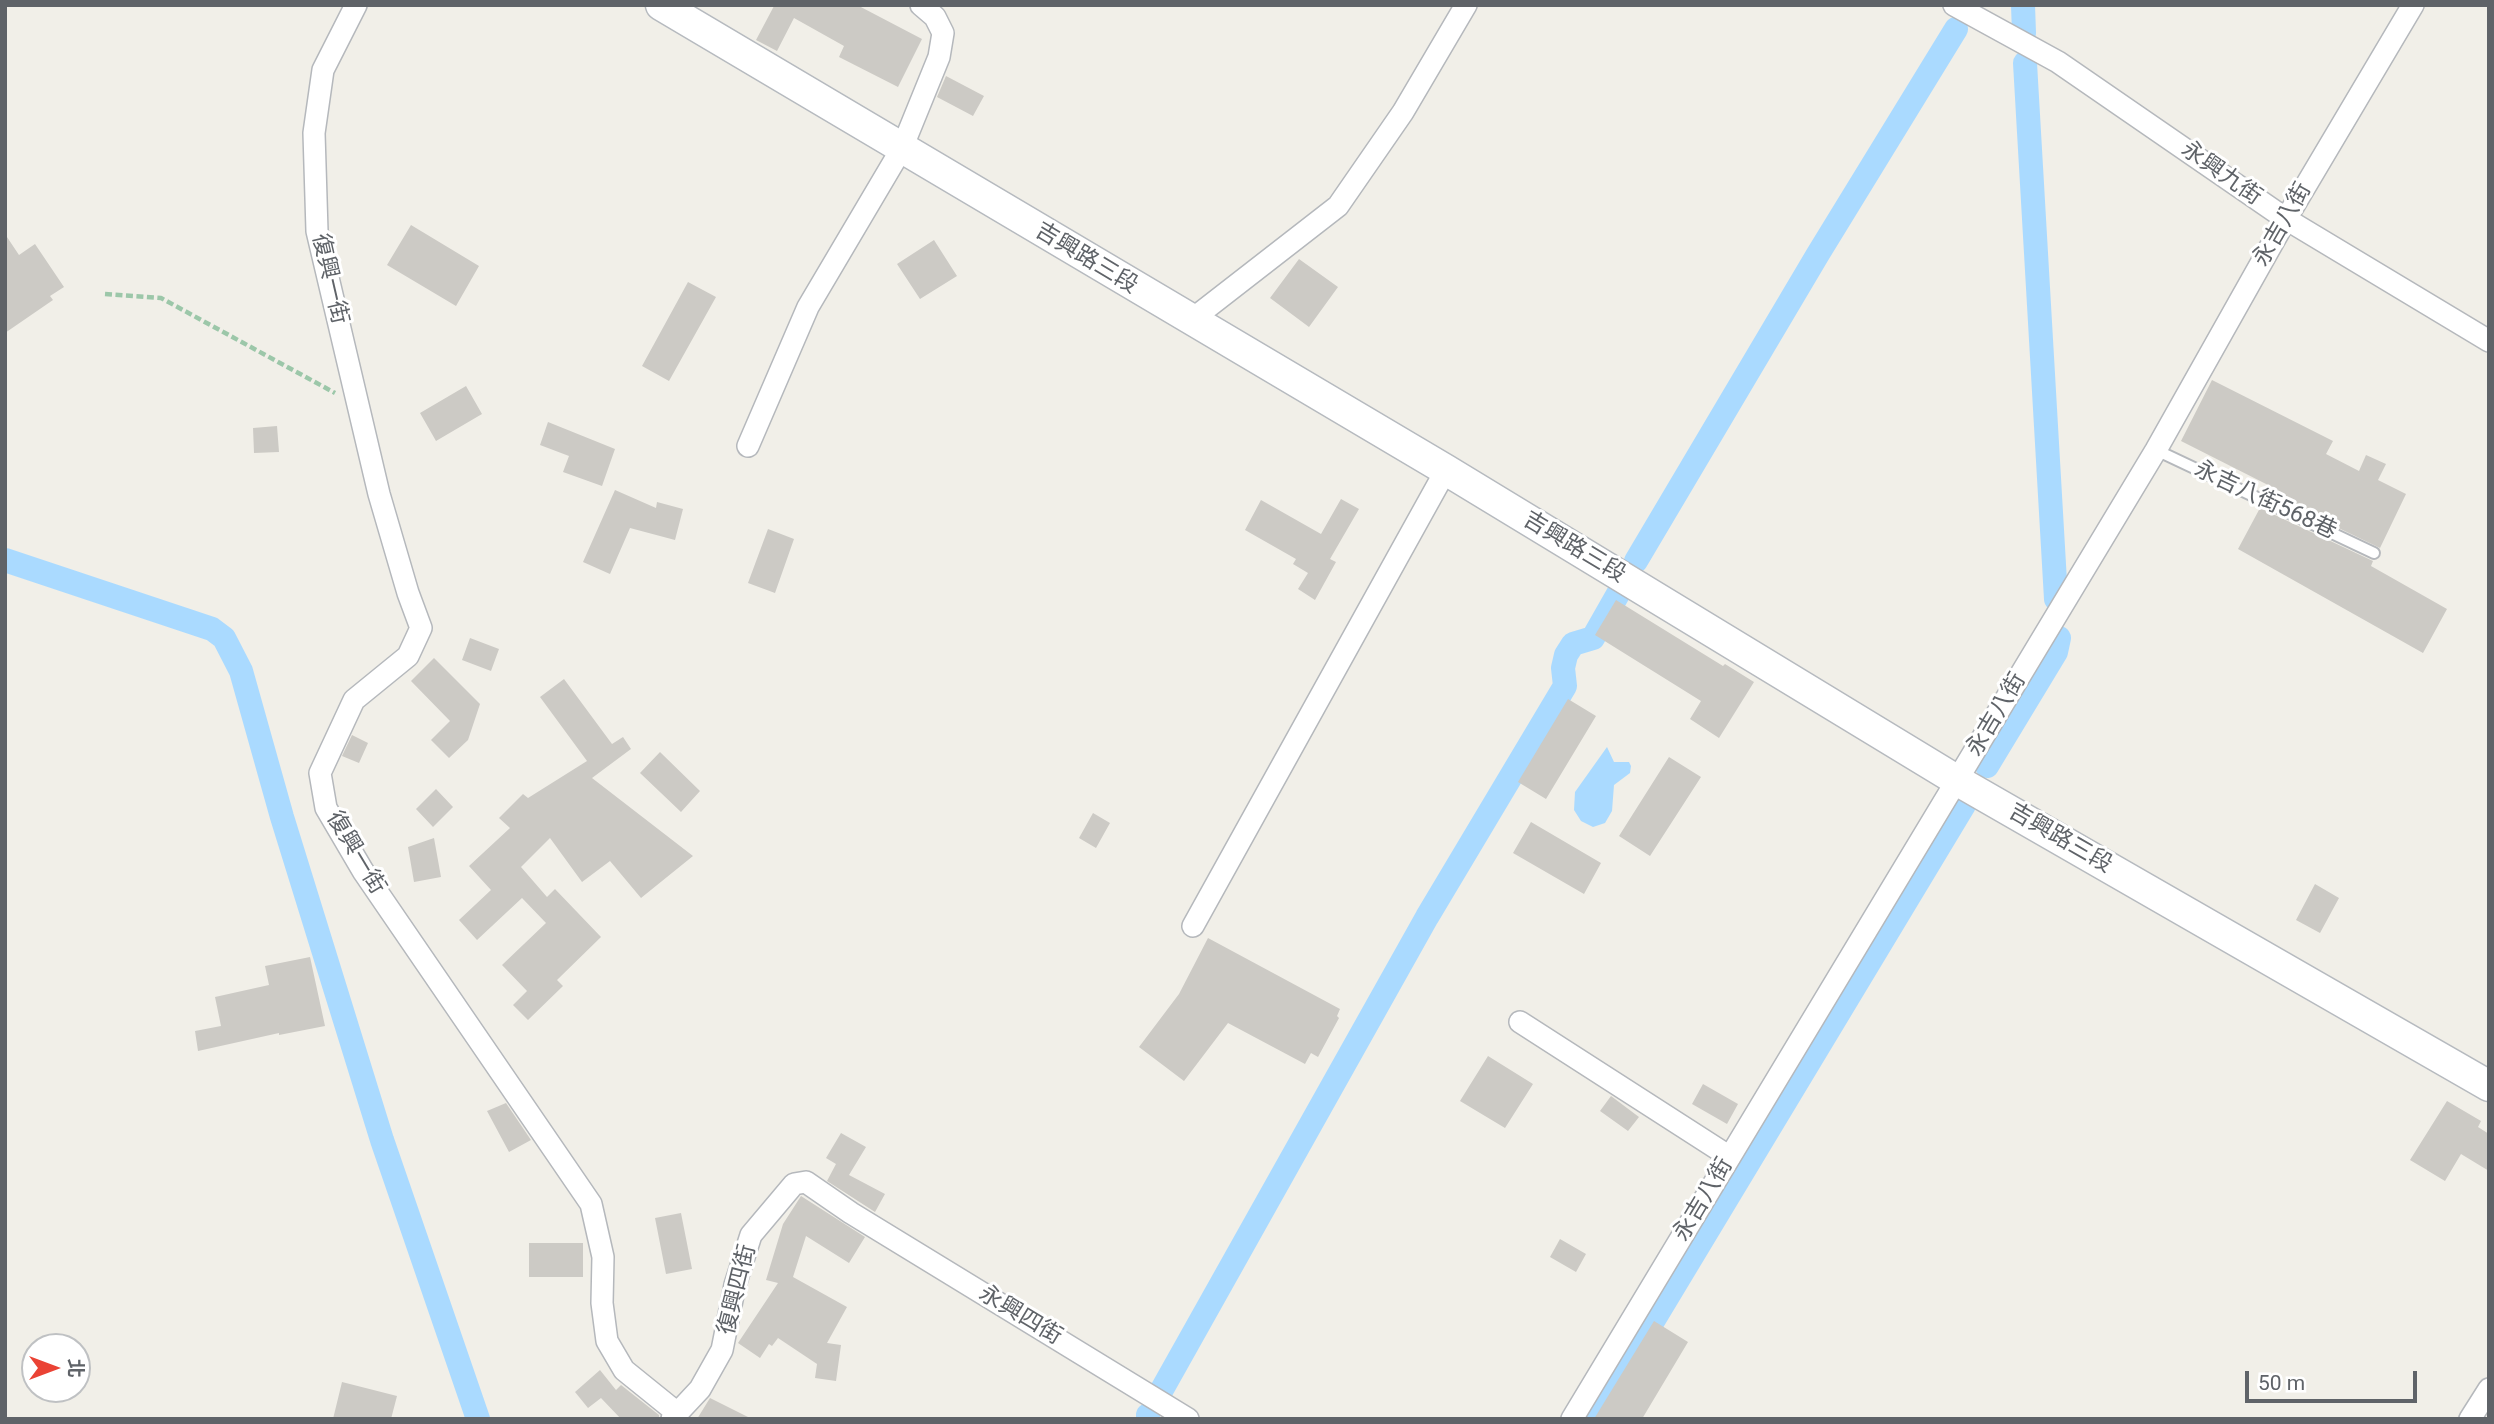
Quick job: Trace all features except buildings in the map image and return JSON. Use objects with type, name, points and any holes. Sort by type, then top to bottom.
[{"type":"street","name":"復興一街","points":[[356,5],[323,69],[314,133],[317,231],[379,494],[421,628],[408,656],[354,700],[320,773],[326,808],[363,872],[591,1204],[603,1257],[602,1303],[607,1341],[624,1370],[674,1415]]},
{"type":"street","name":"吉興路三段","points":[[661,5],[1190,321],[1446,470],[1958,781],[2489,1086]]},
{"type":"street","points":[[748,446],[808,307],[902,148],[939,57],[943,33],[935,17],[921,5]]},
{"type":"street","points":[[1190,321],[1338,206],[1404,112],[1466,5]]},
{"type":"street","name":"永興九街","points":[[1954,5],[2058,62],[2286,219],[2489,341]]},
{"type":"street","name":"永吉八街","points":[[1572,1419],[2156,450],[2286,219],[2413,5]]},
{"type":"street","points":[[1193,926],[1446,470]]},
{"type":"street","points":[[1520,1022],[1730,1157]]},
{"type":"street","name":"復興四街","points":[[674,1415],[700,1389],[722,1350],[735,1285],[751,1235],[794,1184],[806,1182],[851,1213]]},
{"type":"street","name":"永興四街","points":[[851,1213],[1188,1419]]},
{"type":"street","points":[[2470,1419],[2489,1389]]},
{"type":"lane","name":"永吉八街568巷","points":[[2156,450],[2374,553]]},
{"type":"path","points":[[105,294],[161,298],[357,405]]},
{"type":"water","points":[[1607,747],[1614,762],[1629,762],[1630,773],[1614,785],[1612,811],[1605,823],[1593,827],[1581,821],[1574,810],[1575,792]]},
{"type":"waterway","points":[[2023,5],[2024,33]]},
{"type":"waterway","points":[[1636,561],[1818,254],[1956,29]]},
{"type":"waterway","points":[[2025,63],[2056,599]]},
{"type":"waterway","points":[[5,560],[212,629],[224,638],[241,671],[282,817],[382,1140],[478,1419]]},
{"type":"waterway","points":[[1160,1393],[1427,917],[1565,686],[1563,668],[1566,655],[1573,644],[1593,638],[1618,594]]},
{"type":"waterway","points":[[1987,766],[2056,652],[2059,638]]},
{"type":"waterway","points":[[1594,1419],[1964,805]]}]
